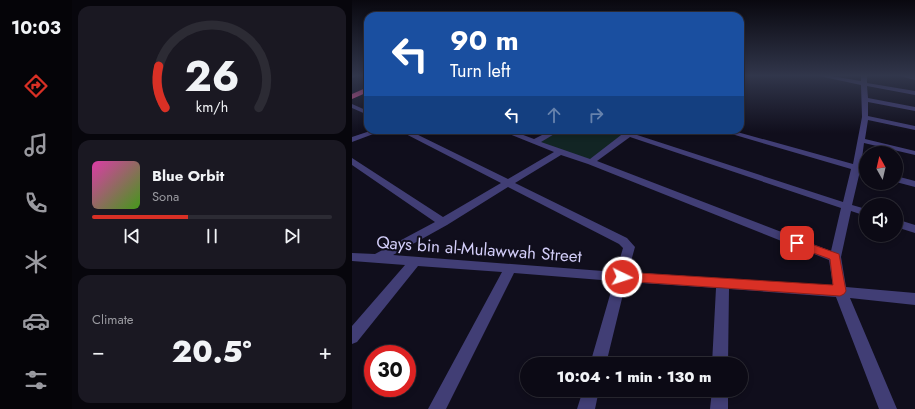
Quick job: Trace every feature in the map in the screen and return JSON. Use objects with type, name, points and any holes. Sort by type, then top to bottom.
[{"type":"street","points":[[864,95],[865,116],[861,140],[848,207],[835,257],[840,291],[888,409]]},
{"type":"street","points":[[864,99],[915,109]]},
{"type":"street","points":[[352,106],[364,111]]},
{"type":"street","points":[[865,116],[915,128]]},
{"type":"street","points":[[352,140],[369,134]]},
{"type":"street","points":[[410,134],[623,240],[629,247],[600,357]]},
{"type":"street","points":[[514,134],[591,162],[835,257]]},
{"type":"street","points":[[535,142],[550,134]]},
{"type":"street","points":[[591,162],[629,134]]},
{"type":"street","points":[[638,134],[859,211]]},
{"type":"street","points":[[736,134],[859,169]]},
{"type":"street","points":[[861,140],[915,154]]},
{"type":"street","points":[[376,258],[443,222],[560,152]]},
{"type":"street","points":[[352,161],[443,222]]},
{"type":"street","points":[[903,181],[915,184]]},
{"type":"street","points":[[903,225],[915,229]]},
{"type":"street","name":"Qays bin al-Mulawwah Street","points":[[352,257],[416,260],[510,269],[840,291],[915,299]]},
{"type":"street","points":[[352,337],[416,260]]},
{"type":"street","points":[[437,409],[510,269]]},
{"type":"street","points":[[720,357],[723,284]]},
{"type":"street","points":[[586,409],[589,397]]},
{"type":"street","points":[[719,409],[720,397]]},
{"type":"green space","points":[[550,134],[630,134],[591,162],[535,142]]},
{"type":"route","points":[[622,277],[840,291],[835,257],[797,243]]}]
